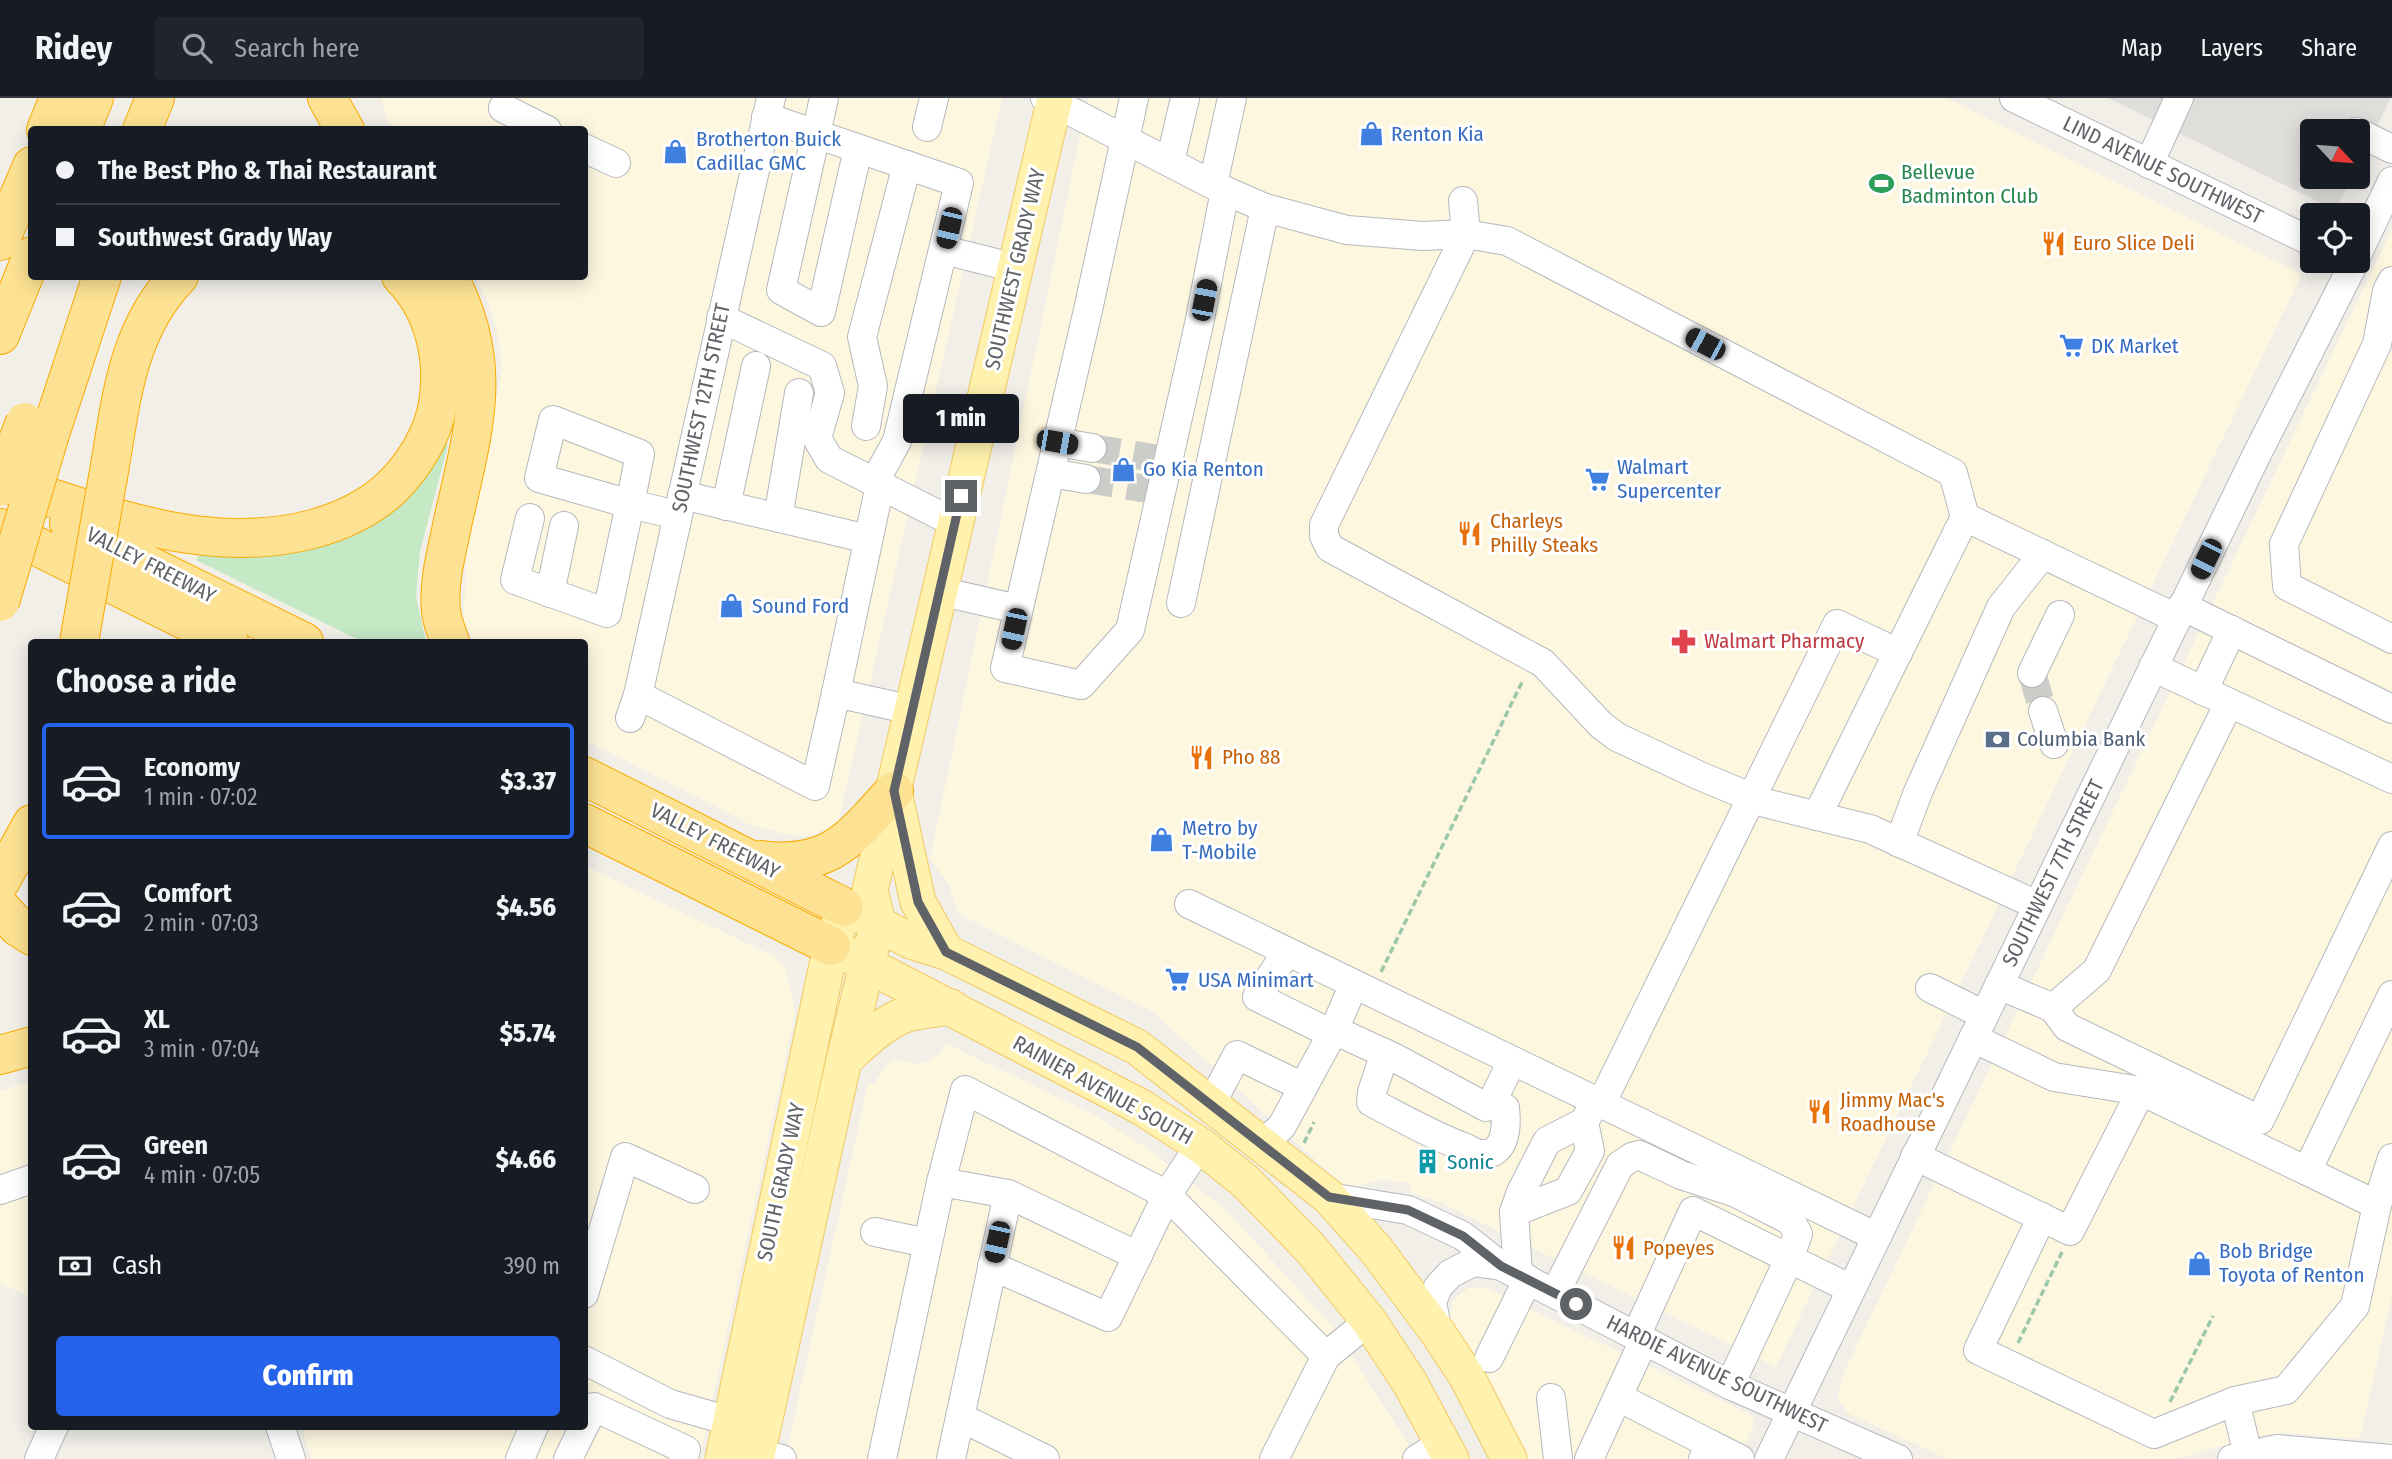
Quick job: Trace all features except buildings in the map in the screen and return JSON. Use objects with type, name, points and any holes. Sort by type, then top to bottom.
[{"type":"highway","points":[[48,126],[59,98]]},
{"type":"highway","points":[[83,126],[94,98]]},
{"type":"highway","points":[[144,126],[155,98]]},
{"type":"highway","points":[[327,98],[343,126]]},
{"type":"highway","points":[[0,241],[28,175]]},
{"type":"highway","points":[[0,335],[28,266]]},
{"type":"highway","points":[[0,602],[38,428],[83,280]]},
{"type":"highway","points":[[100,280],[38,428],[0,485],[134,523],[223,540],[250,540],[297,533],[343,520],[383,496],[400,479],[427,440],[437,411],[441,384],[440,359],[434,332],[424,308],[404,280]]},
{"type":"highway","points":[[80,639],[134,350],[149,314],[175,280]]},
{"type":"highway","points":[[449,639],[441,614],[441,578],[476,409],[478,373],[471,328],[450,280]]},
{"type":"highway","name":"VALLEY FREEWAY","points":[[0,485],[140,561],[298,639]]},
{"type":"highway","points":[[4,529],[163,639]]},
{"type":"highway","name":"VALLEY FREEWAY","points":[[4,529],[223,639]]},
{"type":"highway","name":"VALLEY FREEWAY","points":[[591,776],[752,859],[857,898]]},
{"type":"highway","points":[[752,859],[785,863],[810,860],[836,850],[894,791]]},
{"type":"highway","name":"VALLEY FREEWAY","points":[[588,825],[831,946]]},
{"type":"highway","points":[[0,882],[28,831]]},
{"type":"highway","points":[[0,907],[18,927],[28,933]]},
{"type":"highway","points":[[0,1055],[28,1047]]},
{"type":"main road","name":"SOUTHWEST GRADY WAY","points":[[857,898],[894,791],[1015,268],[1051,99]]},
{"type":"main road","points":[[894,791],[918,902],[946,952]]},
{"type":"main road","name":"RAINIER AVENUE SOUTH","points":[[857,898],[878,924],[911,941],[946,952],[1137,1047],[1329,1197],[1377,1251],[1438,1333],[1467,1377],[1509,1459]]},
{"type":"main road","name":"SOUTH GRADY WAY","points":[[723,1459],[831,946],[857,898]]},
{"type":"main road","name":"SOUTH GRADY WAY","points":[[765,1457],[844,1060],[878,924]]},
{"type":"main road","name":"RAINIER AVENUE SOUTH","points":[[831,946],[1141,1107],[1200,1145],[1245,1182],[1311,1249],[1369,1321],[1410,1383],[1438,1453]]},
{"type":"main road","points":[[844,1060],[874,1032],[890,1022],[909,1014],[951,1007]]},
{"type":"street","points":[[824,98],[781,290],[821,312],[858,149]]},
{"type":"street","points":[[927,127],[934,98]]},
{"type":"street","points":[[1134,98],[1005,668],[1081,685],[1130,631],[1157,491],[1199,324],[1232,98]]},
{"type":"street","points":[[1170,162],[1185,98]]},
{"type":"street","name":"LIND AVENUE SOUTHWEST","points":[[2016,98],[2300,236]]},
{"type":"street","points":[[1051,99],[1219,188],[1265,208],[1347,230],[1423,236],[1466,234],[1507,241],[1953,473],[1965,517],[1817,816]]},
{"type":"street","points":[[2149,164],[2191,101]]},
{"type":"street","points":[[768,108],[814,134],[959,183],[897,441],[877,484],[869,539],[836,693],[912,710]]},
{"type":"street","name":"SOUTHWEST 12TH STREET","points":[[768,108],[634,706],[815,786],[836,693]]},
{"type":"street","points":[[502,112],[537,126]]},
{"type":"street","points":[[2370,138],[2392,149]]},
{"type":"street","points":[[588,150],[616,163]]},
{"type":"street","points":[[866,425],[873,386],[862,337],[907,165]]},
{"type":"street","name":"SOUTHWEST 7TH STREET","points":[[2370,227],[2392,181]]},
{"type":"street","points":[[1463,201],[1466,234],[1324,524],[1324,536],[1331,548],[1543,663],[1601,725],[1616,737],[1750,797],[1870,829],[2037,905]]},
{"type":"street","points":[[1181,603],[1265,208]]},
{"type":"street","points":[[944,250],[1015,268]]},
{"type":"street","name":"SOUTHWEST 7TH STREET","points":[[1769,1459],[2179,612],[2348,273]]},
{"type":"street","points":[[2369,273],[2390,288],[2384,347],[2284,544],[2287,586],[2392,639]]},
{"type":"street","points":[[721,318],[822,366],[830,393],[817,439],[829,459],[955,523]]},
{"type":"street","points":[[726,506],[756,366]]},
{"type":"street","points":[[778,518],[799,393]]},
{"type":"street","points":[[1057,442],[1092,448]]},
{"type":"street","points":[[1166,457],[1213,456]]},
{"type":"street","points":[[1051,473],[1086,479]]},
{"type":"street","points":[[530,518],[516,580],[607,613],[630,504],[726,506],[869,539]]},
{"type":"street","points":[[1965,517],[2043,554],[2179,612],[2232,630],[2392,709]]},
{"type":"street","points":[[550,593],[564,526]]},
{"type":"street","points":[[1899,843],[1918,792],[2001,607],[2043,554]]},
{"type":"street","points":[[939,591],[1018,609]]},
{"type":"street","points":[[2032,673],[2060,615]]},
{"type":"street","points":[[1514,1212],[1569,1191],[1590,1151],[1594,1109],[1837,624],[1898,653]]},
{"type":"street","points":[[2203,691],[2232,630]]},
{"type":"street","points":[[2153,667],[2392,779]]},
{"type":"street","points":[[2053,1007],[2097,970],[2229,703]]},
{"type":"street","points":[[2043,711],[2054,744]]},
{"type":"street","points":[[1999,985],[2053,1007],[2067,1027],[2260,1120],[2392,846]]},
{"type":"street","points":[[1189,904],[1281,960],[1363,988],[1521,1065],[1594,1109],[1877,1237]]},
{"type":"street","points":[[1281,960],[1257,997],[1385,1053],[1495,1107],[1507,1129],[1502,1143],[1490,1153],[1480,1154],[1371,1102],[1385,1053]]},
{"type":"street","points":[[1263,1144],[1282,1126],[1333,1032],[1363,988]]},
{"type":"street","points":[[1930,988],[1978,1026],[2054,1077],[2141,1091],[2377,1205]]},
{"type":"street","points":[[2307,1171],[2383,1038],[2392,995]]},
{"type":"street","points":[[1211,1104],[1237,1055],[1303,1087]]},
{"type":"street","points":[[1495,1107],[1521,1065]]},
{"type":"street","points":[[882,1459],[927,1243],[965,1090],[1167,1195],[1326,1356]]},
{"type":"street","points":[[1915,1156],[2070,1231],[2141,1091]]},
{"type":"street","points":[[1489,1358],[1515,1273],[1514,1212],[1521,1192],[1547,1142],[1594,1109]]},
{"type":"street","points":[[992,1266],[1108,1317],[1167,1195],[1200,1145]]},
{"type":"street","points":[[1555,1293],[1620,1165],[1632,1157],[1639,1155],[1681,1175],[1736,1194],[1791,1222],[1798,1234],[1789,1259],[1730,1385]]},
{"type":"street","points":[[588,1281],[625,1157],[695,1189]]},
{"type":"street","points":[[2042,1217],[1978,1350],[2154,1434],[2235,1401],[2286,1390],[2355,1306],[2377,1205],[2392,1158]]},
{"type":"street","points":[[0,1190],[28,1180]]},
{"type":"street","points":[[941,1182],[1007,1194],[1138,1256]]},
{"type":"street","points":[[953,1458],[1007,1194]]},
{"type":"street","name":"HARDIE AVENUE SOUTHWEST","points":[[1329,1197],[1408,1210],[1463,1236],[1515,1273],[1730,1385],[1898,1459]]},
{"type":"street","points":[[1589,1459],[1618,1396],[1693,1211],[1851,1289]]},
{"type":"street","points":[[875,1233],[927,1243]]},
{"type":"street","name":"HARDIE AVENUE SOUTHWEST","points":[[1438,1333],[1432,1302],[1438,1287],[1450,1274],[1474,1262],[1515,1273]]},
{"type":"street","points":[[1274,1459],[1326,1356],[1369,1321]]},
{"type":"street","points":[[588,1362],[670,1404],[730,1421]]},
{"type":"street","points":[[618,1378],[591,1421],[657,1437],[687,1450],[683,1459]]},
{"type":"street","points":[[1618,1396],[1707,1452],[1740,1459]]},
{"type":"street","points":[[1551,1398],[1558,1459]]},
{"type":"street","points":[[2235,1401],[2240,1457],[2277,1449],[2392,1458]]},
{"type":"street","points":[[657,1437],[670,1404]]},
{"type":"street","points":[[960,1417],[1045,1459]]},
{"type":"street","points":[[39,1459],[52,1430]]},
{"type":"street","points":[[281,1430],[291,1459]]},
{"type":"street","points":[[520,1459],[532,1430]]},
{"type":"street","points":[[568,1459],[586,1430]]},
{"type":"path","points":[[1363,988],[1534,658]]},
{"type":"path","points":[[1304,1143],[1315,1120]]},
{"type":"path","points":[[2015,1349],[2062,1250]]},
{"type":"path","points":[[2154,1434],[2213,1316]]},
{"type":"shaded area","points":[[380,98],[1002,98],[839,820],[827,829],[807,836],[784,834],[753,826],[588,742],[588,639],[472,639],[464,622],[466,556],[502,369],[498,336],[488,301],[476,280],[588,280],[588,126],[390,126]]},
{"type":"shaded area","points":[[1088,98],[1946,98],[2302,274],[1776,1367],[1441,1203],[1410,1192],[1411,1183],[1382,1180],[1348,1189],[1151,1011],[957,913],[949,885],[930,859]]},
{"type":"shaded area","points":[[2108,98],[2391,98],[2370,139],[2370,119],[2300,119],[2300,189],[2346,189],[2339,203],[2321,203]]},
{"type":"shaded area","points":[[2392,229],[2392,1296],[2360,1439],[2288,1433],[2263,1435],[2174,1459],[1948,1459],[1849,1414],[1837,1398],[1844,1372]]},
{"type":"shaded area","points":[[588,867],[776,957],[787,972],[795,1013],[700,1459],[312,1459],[302,1430],[588,1430]]},
{"type":"shaded area","points":[[945,1043],[1095,1115],[1151,1151],[1225,1209],[1334,1328],[1418,1459],[785,1459],[868,1083],[874,1084],[888,1063],[897,1059],[918,1064],[930,1060],[940,1054]]},
{"type":"shaded area","points":[[28,1082],[28,1296],[0,1283],[0,1091]]},
{"type":"shaded area","points":[[1484,1287],[1753,1416],[1754,1425],[1738,1459],[1521,1459],[1448,1319],[1453,1301],[1468,1288]]},
{"type":"green space","points":[[435,441],[448,445],[420,551],[416,596],[425,639],[357,639],[196,560],[200,554],[276,552]]},
{"type":"tunnel","points":[[1092,448],[1159,459]]},
{"type":"tunnel","points":[[1086,479],[1153,490]]},
{"type":"tunnel","points":[[2032,673],[2043,711]]},
{"type":"place","name":"Renton Kia","points":[[1371,134]]},
{"type":"place","name":"Brotherton Buick Cadillac GMC","points":[[676,151]]},
{"type":"place","name":"Bellevue Badminton Club","points":[[1881,184]]},
{"type":"place","name":"Euro Slice Deli","points":[[2053,243]]},
{"type":"place","name":"DK Market","points":[[2071,346]]},
{"type":"place","name":"Go Kia Renton","points":[[1123,469]]},
{"type":"place","name":"Walmart Supercenter","points":[[1597,479]]},
{"type":"place","name":"Charleys Philly Steaks","points":[[1470,533]]},
{"type":"place","name":"Sound Ford","points":[[732,606]]},
{"type":"place","name":"Walmart Pharmacy","points":[[1684,641]]},
{"type":"place","name":"Columbia Bank","points":[[1997,739]]},
{"type":"place","name":"Pho 88","points":[[1202,757]]},
{"type":"place","name":"Metro by T-Mobile","points":[[1162,840]]},
{"type":"place","name":"USA Minimart","points":[[1178,980]]},
{"type":"place","name":"Jimmy Mac's Roadhouse","points":[[1820,1112]]},
{"type":"place","name":"Sonic","points":[[1427,1162]]},
{"type":"place","name":"Popeyes","points":[[1623,1248]]},
{"type":"place","name":"Bob Bridge Toyota of Renton","points":[[2199,1263]]},
{"type":"route","points":[[961,496],[894,791],[918,902],[946,952],[1137,1047],[1329,1197],[1408,1210],[1463,1236],[1501,1266],[1576,1304]]}]
